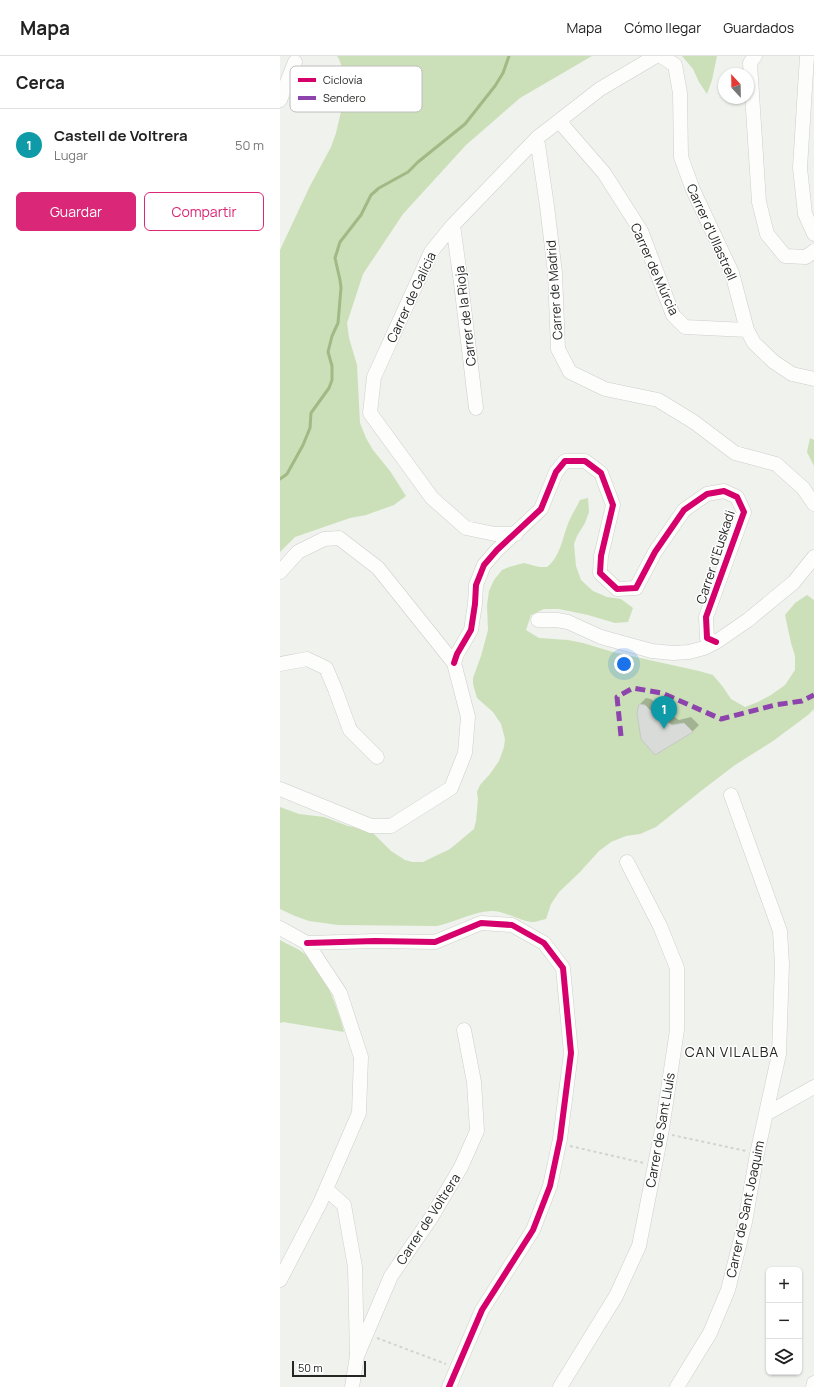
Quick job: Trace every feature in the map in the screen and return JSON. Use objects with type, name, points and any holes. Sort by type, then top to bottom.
[{"type":"street","name":"Carrer de Galícia","points":[[516,534],[495,534],[466,528],[432,498],[370,413],[374,377],[431,252],[453,225],[537,138],[600,89],[656,56]]},
{"type":"street","name":"Carrer d'Ullastrell","points":[[661,56],[675,65],[680,93],[681,157],[693,190],[732,273],[747,330],[754,343],[774,362],[792,374],[814,379]]},
{"type":"street","points":[[755,56],[750,63],[759,202],[767,234],[785,256],[806,257],[814,251]]},
{"type":"street","points":[[807,56],[800,168],[805,214],[814,234]]},
{"type":"street","points":[[293,66],[295,62]]},
{"type":"street","points":[[280,100],[290,75]]},
{"type":"street","name":"Carrer de Múrcia","points":[[559,121],[604,173],[641,231],[673,315],[684,328],[747,330]]},
{"type":"street","name":"Carrer de Madrid","points":[[537,138],[555,273],[558,349],[570,372],[605,389],[658,400],[694,422],[735,453],[776,464],[803,488],[814,504]]},
{"type":"street","name":"Carrer de la Rioja","points":[[453,225],[476,408]]},
{"type":"street","name":"Carrer d'Euskadi","points":[[454,663],[457,654],[471,630],[476,586],[484,565],[497,550],[516,534],[541,509],[556,472],[566,461],[585,461],[601,473],[613,505],[601,556],[600,573],[617,589],[636,588],[655,552],[684,510],[707,494],[724,491],[737,497],[744,512],[706,617],[707,638],[716,642]]},
{"type":"street","points":[[280,572],[298,552],[324,539],[339,538],[378,568],[454,663],[468,717],[466,753],[451,788],[391,826],[371,826],[280,789]]},
{"type":"street","points":[[538,620],[557,620],[568,622],[601,637],[652,651],[689,652],[704,648],[716,642],[748,620],[794,582],[814,557]]},
{"type":"street","points":[[280,664],[308,659],[326,668],[350,730],[377,757]]},
{"type":"street","name":"Carrer de Sant Joaquim","points":[[677,1387],[710,1333],[728,1290],[745,1222],[757,1154],[779,1054],[782,964],[780,931],[731,795]]},
{"type":"street","name":"Carrer de Sant Lluís","points":[[560,1387],[616,1296],[639,1246],[661,1134],[677,1030],[677,968],[660,926],[627,862]]},
{"type":"street","points":[[307,943],[375,941],[434,942],[481,924],[512,925],[544,943],[563,968],[571,1053],[559,1144],[550,1186],[533,1230],[482,1310],[449,1387]]},
{"type":"street","points":[[280,928],[307,943],[340,993],[361,1057],[359,1113],[326,1189],[280,1280]]},
{"type":"street","name":"Carrer de Voltrera","points":[[357,1356],[391,1276],[431,1218],[461,1167],[477,1131],[474,1082],[464,1030]]},
{"type":"street","points":[[766,1114],[814,1088]]},
{"type":"street","points":[[326,1189],[344,1205],[355,1267],[357,1356],[352,1387]]},
{"type":"street","points":[[813,1387],[814,1383]]},
{"type":"path","points":[[661,1134],[676,1135],[757,1154]]},
{"type":"path","points":[[559,1144],[655,1166]]},
{"type":"path","points":[[366,1335],[457,1368]]},
{"type":"green space","points":[[337,56],[592,56],[520,98],[466,145],[403,214],[363,274],[347,323],[349,338],[357,365],[360,423],[373,450],[390,471],[406,496],[394,505],[295,537],[280,552],[280,250],[310,186],[331,147],[341,112],[422,112],[422,66],[342,66]]},
{"type":"green space","points":[[682,56],[717,56],[712,80],[707,94],[693,69]]},
{"type":"green space","points":[[810,438],[814,440],[814,466],[807,452]]},
{"type":"green space","points":[[588,498],[589,512],[574,544],[576,566],[581,580],[593,591],[607,597],[621,599],[633,608],[628,622],[615,623],[588,615],[559,609],[544,609],[531,615],[526,630],[539,638],[568,640],[583,643],[613,652],[713,675],[731,699],[745,707],[771,695],[785,685],[795,670],[795,656],[785,615],[795,603],[807,595],[814,600],[814,709],[773,741],[735,765],[656,827],[640,834],[626,836],[611,842],[599,851],[559,892],[551,904],[546,919],[530,922],[503,913],[485,911],[437,926],[338,925],[309,921],[280,909],[280,807],[299,814],[324,817],[348,826],[366,830],[374,834],[391,851],[405,860],[412,862],[423,862],[450,849],[474,829],[478,799],[477,792],[480,785],[499,761],[505,739],[501,724],[493,712],[477,698],[473,684],[473,678],[488,630],[487,605],[489,591],[494,580],[502,570],[509,567],[524,563],[539,567],[547,567],[559,551],[567,525],[580,500]]},
{"type":"green space","points":[[280,940],[299,950],[312,961],[324,979],[334,1001],[344,1032],[283,1022],[280,1023]]},
{"type":"building","points":[[639,704],[645,705],[651,711],[672,725],[684,723],[693,732],[655,755],[641,739],[637,713]]},
{"type":"waterway","points":[[280,479],[287,474],[303,445],[310,428],[311,413],[329,388],[332,380],[332,366],[328,352],[332,336],[338,323],[341,288],[335,258],[340,242],[361,215],[371,195],[379,188],[408,172],[418,162],[465,124],[495,86],[503,73],[509,56]]},
{"type":"marked path","points":[[621,736],[617,697],[633,688],[662,693],[721,719],[775,705],[802,701],[814,695]]},
{"type":"cycle path","points":[[454,663],[457,654],[471,630],[476,585],[484,565],[497,550],[541,509],[556,472],[565,461],[585,461],[601,473],[613,505],[601,556],[600,573],[617,589],[636,588],[655,552],[684,510],[707,494],[724,491],[737,497],[744,512],[706,617],[707,638],[716,642]]},
{"type":"cycle path","points":[[307,943],[375,941],[435,942],[481,923],[512,925],[544,943],[563,968],[571,1053],[560,1139],[550,1186],[533,1230],[482,1310],[449,1387]]},
{"type":"place","name":"Castell de Voltrera","points":[[664,729]]},
{"type":"district","name":"CAN VILALBA","points":[[732,1052]]}]
